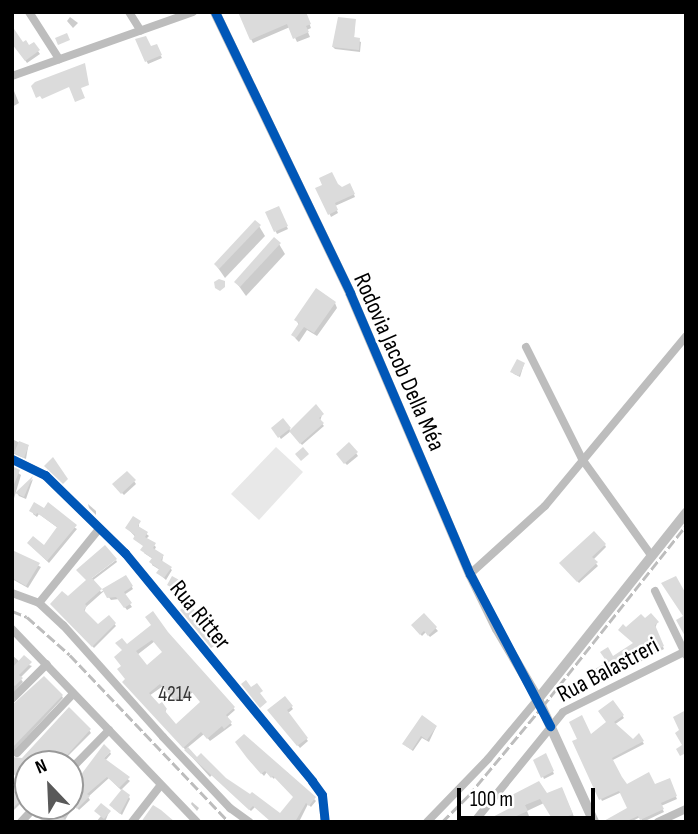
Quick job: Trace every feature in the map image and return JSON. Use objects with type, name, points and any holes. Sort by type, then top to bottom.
[{"type":"street","points":[[29,12],[59,59]]},
{"type":"street","points":[[129,12],[141,31]]},
{"type":"street","points":[[12,76],[194,12]]},
{"type":"street","name":"Rodovia Jacob Della Méa","points":[[215,12],[349,293],[470,574],[497,629],[538,699],[594,822]]},
{"type":"street","points":[[470,574],[545,506],[686,336]]},
{"type":"street","points":[[526,347],[582,459],[651,555]]},
{"type":"street","name":"Rua Ritter","points":[[12,459],[45,475],[125,553],[312,781],[322,795],[325,822]]},
{"type":"street","points":[[427,822],[488,759],[686,513]]},
{"type":"street","points":[[39,603],[99,529]]},
{"type":"street","points":[[655,591],[685,652]]},
{"type":"street","points":[[12,593],[39,603],[83,646],[230,807],[249,822]]},
{"type":"street","points":[[12,629],[197,822]]},
{"type":"street","name":"Rua Balastreri","points":[[474,822],[550,726],[573,705],[685,652]]},
{"type":"street","points":[[12,699],[47,664]]},
{"type":"street","points":[[20,750],[73,694]]},
{"type":"street","points":[[84,756],[109,730]]},
{"type":"street","points":[[132,822],[160,786]]},
{"type":"street","points":[[658,822],[686,809]]},
{"type":"shaded area","points":[[276,447],[303,472],[259,520],[231,494]]},
{"type":"building","points":[[238,12],[306,12],[311,24],[306,26],[309,32],[293,39],[287,24],[250,40]]},
{"type":"building","points":[[338,17],[356,19],[354,37],[360,38],[359,50],[332,47]]},
{"type":"building","points":[[12,26],[23,42],[26,40],[29,45],[34,42],[40,50],[25,61],[12,44]]},
{"type":"building","points":[[67,33],[70,40],[58,45],[55,38]]},
{"type":"building","points":[[146,36],[151,46],[157,44],[162,55],[145,62],[135,39]]},
{"type":"building","points":[[85,63],[89,85],[81,88],[85,98],[75,102],[69,87],[42,99],[40,96],[36,98],[31,86],[35,82]]},
{"type":"building","points":[[332,172],[338,184],[342,187],[350,183],[355,194],[335,203],[338,210],[328,215],[315,188],[322,185],[319,178]]},
{"type":"building","points":[[279,206],[288,226],[274,232],[265,212]]},
{"type":"building","points":[[255,220],[261,225],[219,269],[214,264]]},
{"type":"building","points":[[274,237],[281,243],[240,287],[234,282]]},
{"type":"building","points":[[219,279],[225,281],[225,287],[220,291],[215,288],[214,282]]},
{"type":"building","points":[[316,288],[336,302],[314,333],[304,327],[296,338],[291,335],[299,323],[294,320]]},
{"type":"building","points":[[517,359],[525,363],[519,376],[510,372]]},
{"type":"building","points":[[316,404],[324,414],[319,418],[324,423],[300,444],[289,431]]},
{"type":"building","points":[[283,418],[291,428],[278,438],[271,428]]},
{"type":"building","points":[[19,441],[29,445],[24,458],[14,453]]},
{"type":"building","points":[[349,442],[358,452],[344,464],[336,454]]},
{"type":"building","points":[[303,447],[309,454],[301,461],[295,454]]},
{"type":"building","points":[[53,457],[68,479],[63,484],[44,466]]},
{"type":"building","points":[[12,466],[20,470],[12,489]]},
{"type":"building","points":[[127,471],[136,480],[121,494],[112,484]]},
{"type":"building","points":[[33,476],[24,497],[15,493]]},
{"type":"building","points":[[34,502],[44,508],[48,502],[77,525],[47,561],[27,543],[33,536],[44,545],[57,527],[37,513],[36,515],[29,511]]},
{"type":"building","points":[[133,516],[141,521],[138,526],[148,532],[145,537],[156,543],[153,548],[164,555],[161,560],[172,567],[164,578],[156,573],[159,569],[149,562],[152,558],[140,550],[143,546],[133,539],[135,535],[125,528]]},
{"type":"building","points":[[594,531],[606,544],[592,557],[598,562],[577,582],[559,563]]},
{"type":"building","points":[[105,545],[117,559],[92,578],[102,589],[85,604],[87,606],[84,610],[98,624],[109,615],[116,623],[92,647],[50,604],[62,591],[68,596],[86,580],[76,570]]},
{"type":"building","points":[[12,550],[40,563],[26,586],[12,578]]},
{"type":"building","points":[[126,575],[133,586],[124,592],[132,603],[124,608],[116,597],[107,598],[102,589]]},
{"type":"building","points":[[172,576],[181,581],[176,590],[167,585]]},
{"type":"building","points":[[676,576],[686,594],[686,638],[676,620],[683,616],[661,583]]},
{"type":"building","points":[[189,603],[197,613],[195,615],[219,643],[211,648],[180,610]]},
{"type":"building","points":[[153,611],[168,632],[235,707],[226,715],[232,722],[224,729],[222,726],[207,739],[201,732],[183,748],[122,682],[125,679],[117,669],[121,666],[114,657],[122,650],[115,643],[122,638],[127,644],[151,625],[145,617]],"holes":[[[152,640],[162,652],[147,665],[136,651]],[[160,684],[174,700],[178,696],[181,699],[191,691],[200,702],[176,724],[165,711],[167,709],[162,702],[159,704],[149,693]]]},
{"type":"building","points":[[424,613],[437,627],[428,636],[424,631],[420,635],[411,625]]},
{"type":"building","points":[[651,613],[659,622],[655,625],[664,646],[596,682],[590,672],[607,662],[600,652],[608,647],[613,656],[633,643],[618,630],[623,624],[626,627],[641,614],[645,618]]},
{"type":"building","points":[[24,655],[32,662],[19,675],[23,678],[15,686],[12,684],[12,668]]},
{"type":"building","points":[[44,676],[63,695],[12,748],[12,705]]},
{"type":"building","points":[[246,680],[251,687],[257,683],[263,691],[260,693],[267,702],[260,708],[241,684]]},
{"type":"building","points":[[285,696],[293,706],[287,710],[308,738],[297,746],[267,710]]},
{"type":"building","points":[[613,700],[624,715],[614,722],[633,739],[639,733],[644,741],[612,758],[622,777],[627,784],[649,772],[655,784],[670,778],[677,796],[661,803],[664,809],[640,820],[638,816],[625,822],[602,822],[627,808],[619,791],[599,800],[572,741],[577,739],[569,722],[582,715],[591,734],[606,722],[598,711]]},
{"type":"building","points":[[69,707],[91,729],[72,750],[29,750]]},
{"type":"building","points":[[686,710],[686,753],[680,756],[676,749],[682,745],[675,733],[679,730],[673,717]]},
{"type":"building","points":[[422,715],[437,726],[427,740],[421,736],[412,750],[402,744]]},
{"type":"building","points":[[244,734],[316,797],[309,806],[306,803],[295,822],[270,821],[253,806],[249,810],[184,750],[188,747],[197,757],[201,753],[226,778],[250,794],[252,792],[280,813],[293,797],[273,776],[271,778],[265,771],[261,774],[247,758],[235,742]]},
{"type":"building","points":[[104,744],[111,751],[104,758],[130,777],[119,788],[107,777],[87,794],[90,796],[84,802],[84,771]]},
{"type":"building","points":[[546,753],[554,771],[541,778],[533,760]]},
{"type":"building","points":[[14,757],[14,774],[12,772]]},
{"type":"building","points":[[539,781],[547,793],[562,787],[573,814],[554,822],[540,799],[525,805],[528,811],[514,817],[516,822],[483,822],[512,807],[508,797]]},
{"type":"building","points":[[122,789],[130,795],[120,814],[109,805]]},
{"type":"building","points":[[101,803],[111,811],[104,819],[94,811]]},
{"type":"building","points":[[153,805],[161,810],[175,822],[141,822]]},
{"type":"building","points":[[41,820],[68,822],[43,822]]},
{"type":"railway","points":[[442,822],[468,796],[542,707],[686,525]]},
{"type":"railway","points":[[12,611],[27,617],[70,655],[229,822]]},
{"type":"cycle path","points":[[215,12],[350,293],[470,574],[550,726]]},
{"type":"cycle path","points":[[12,459],[45,475],[125,553],[312,781],[322,795],[325,822]]}]
